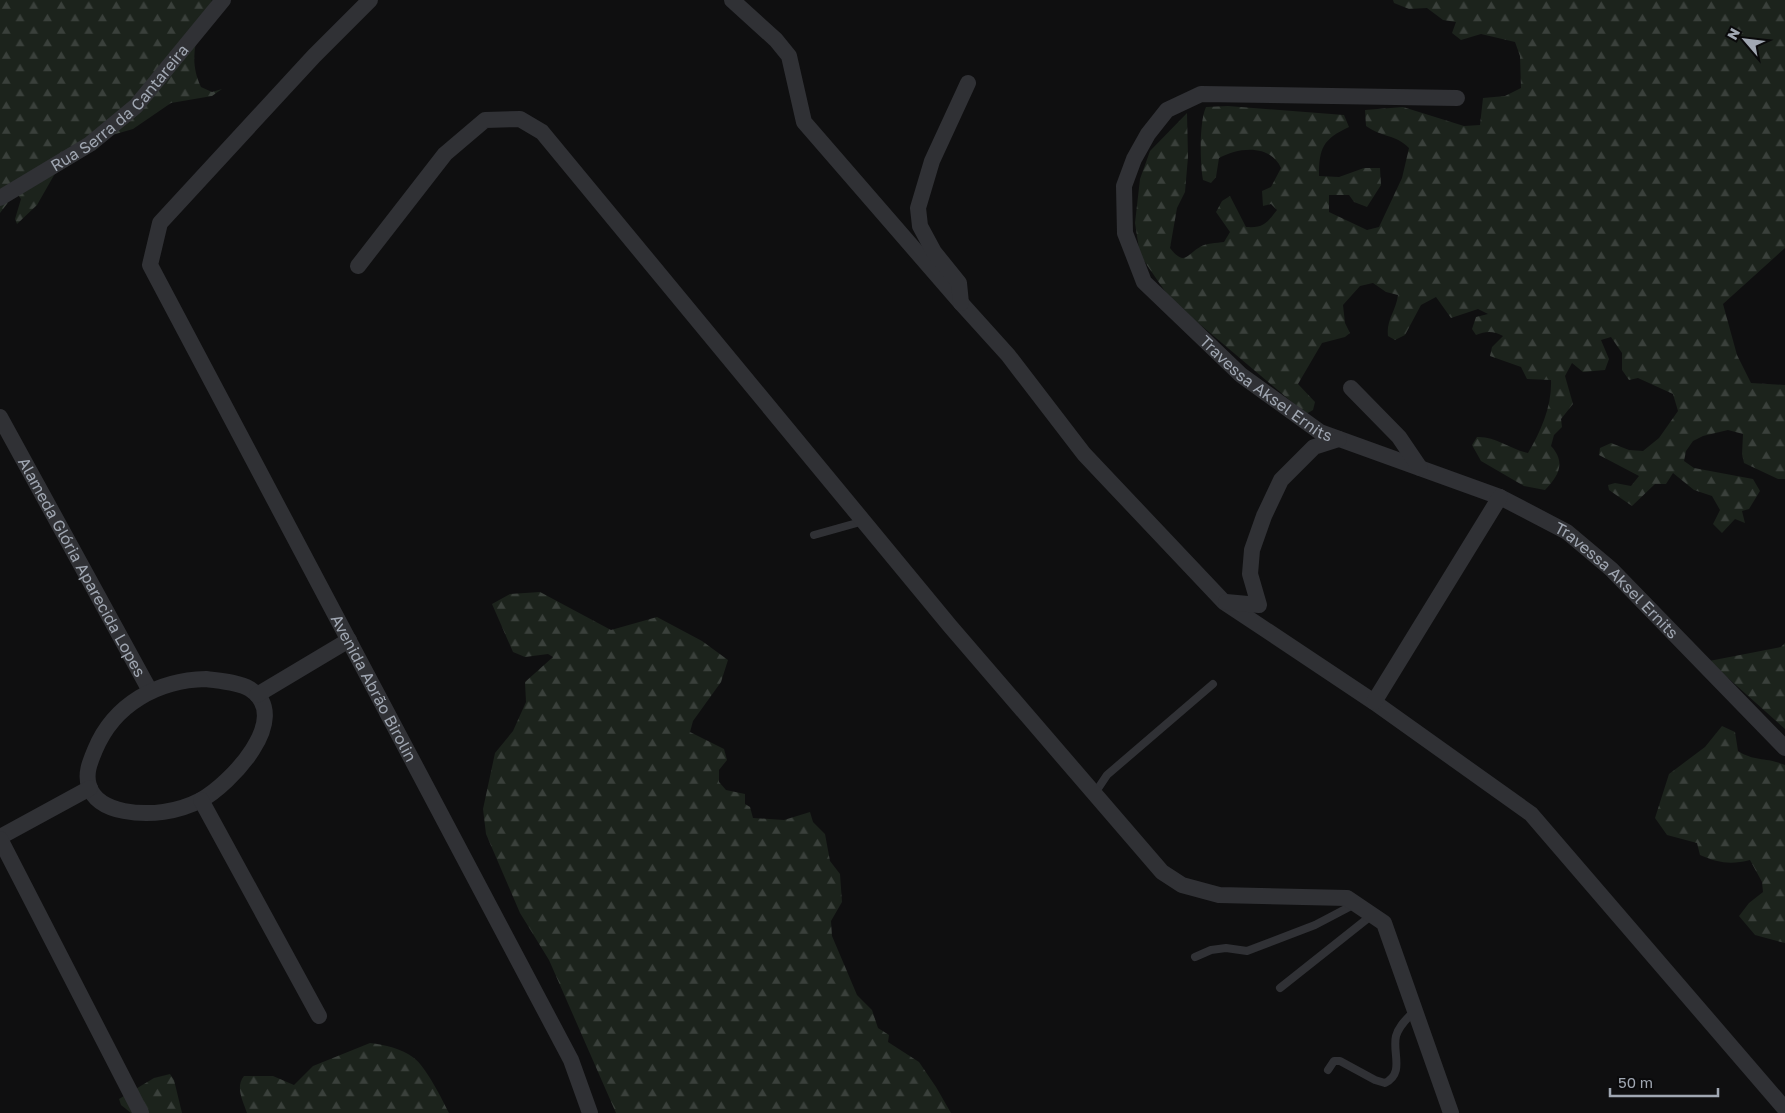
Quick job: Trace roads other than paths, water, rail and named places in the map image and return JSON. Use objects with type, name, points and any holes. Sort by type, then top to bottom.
[{"type":"street","name":"Rua Serra da Cantareira","points":[[0,198],[90,144],[136,106],[223,0]]},
{"type":"street","name":"Avenida Abrão Birolin","points":[[370,0],[314,56],[160,224],[150,265],[571,1060],[590,1113]]},
{"type":"street","points":[[732,0],[776,40],[789,56],[804,122],[961,304],[1008,355],[1084,454],[1224,602],[1374,702],[1531,814],[1785,1108]]},
{"type":"street","points":[[961,304],[959,283],[934,252],[920,226],[918,208],[932,161],[968,83]]},
{"type":"street","name":"Travessa Aksel Ernits","points":[[1456,98],[1201,94],[1168,110],[1148,134],[1134,159],[1124,186],[1125,233],[1144,282],[1241,375],[1320,432],[1500,497],[1568,532],[1611,569],[1785,748]]},
{"type":"street","points":[[358,266],[444,154],[485,120],[520,119],[542,132],[864,521],[1162,872],[1182,885],[1219,895],[1347,898],[1384,923],[1451,1113]]},
{"type":"street","points":[[1351,388],[1399,437],[1420,468]]},
{"type":"street","name":"Alameda Glória Aparecida Lopes","points":[[0,417],[150,691]]},
{"type":"street","points":[[1224,602],[1259,605],[1250,574],[1252,550],[1264,516],[1281,480],[1314,447],[1339,439]]},
{"type":"street","points":[[1374,702],[1500,497]]},
{"type":"street","points":[[257,695],[349,640]]},
{"type":"street","points":[[206,679],[243,686],[257,695],[264,708],[265,715],[262,729],[253,749],[226,783],[201,800],[161,812],[132,813],[104,805],[90,788],[88,764],[105,730],[125,708],[150,691],[177,682],[206,679]]},
{"type":"street","points":[[90,788],[0,838],[141,1113]]},
{"type":"street","points":[[201,800],[319,1016]]},
{"type":"lane","points":[[814,535],[864,521]]},
{"type":"lane","points":[[1094,793],[1107,775],[1213,684]]},
{"type":"lane","points":[[1195,957],[1211,950],[1226,948],[1247,951],[1315,925],[1355,904]]},
{"type":"lane","points":[[1280,988],[1372,915]]},
{"type":"lane","points":[[1328,1070],[1334,1061],[1340,1060],[1375,1080],[1385,1082],[1393,1079],[1397,1071],[1396,1035],[1402,1023],[1415,1010]]}]
